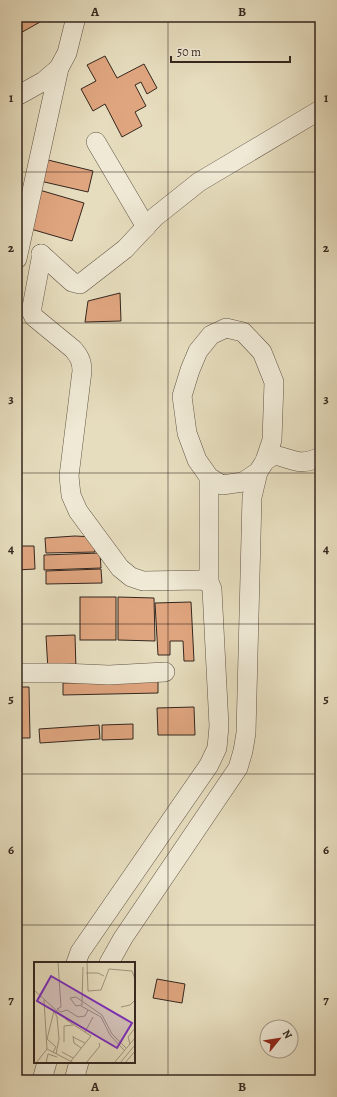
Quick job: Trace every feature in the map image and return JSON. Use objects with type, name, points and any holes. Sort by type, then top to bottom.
[{"type":"street","points":[[17,259],[59,68],[67,53],[76,17]]},
{"type":"street","points":[[17,96],[44,81],[59,68]]},
{"type":"street","points":[[209,582],[201,580],[143,581],[131,577],[120,568],[78,511],[71,495],[69,476],[82,362],[73,349],[34,317],[32,313],[41,254],[72,282],[80,284],[125,249],[173,202],[199,182],[320,110]]},
{"type":"street","points":[[96,142],[146,227]]},
{"type":"street","points":[[110,962],[123,938],[238,768],[243,752],[246,733],[252,497],[262,466],[272,440],[274,382],[262,352],[244,332],[226,328],[212,335],[198,351],[182,396],[187,433],[197,460],[209,477],[222,485],[243,482],[262,466],[274,455],[304,463],[320,457]]},
{"type":"street","points":[[76,962],[80,952],[209,765],[217,748],[219,726],[212,589],[209,582],[209,477]]},
{"type":"street","points":[[17,673],[109,675],[165,672]]},
{"type":"street","points":[[186,798],[208,813]]},
{"type":"street","points":[[42,1080],[47,1063]]},
{"type":"street","points":[[74,1080],[79,1063]]},
{"type":"building","points":[[17,17],[37,17],[40,22],[17,35]]},
{"type":"building","points":[[105,56],[117,78],[144,64],[157,88],[147,94],[141,82],[135,85],[146,106],[135,112],[142,126],[122,137],[105,104],[93,111],[81,89],[96,81],[87,65]]},
{"type":"building","points":[[44,159],[93,171],[88,192],[40,181]]},
{"type":"building","points":[[36,189],[84,203],[72,241],[24,227]]},
{"type":"building","points":[[120,293],[121,321],[85,322],[88,301]]},
{"type":"building","points":[[75,536],[94,537],[95,552],[46,553],[45,538]]},
{"type":"building","points":[[17,546],[34,546],[35,569],[17,570]]},
{"type":"building","points":[[100,553],[101,568],[44,570],[44,555]]},
{"type":"building","points":[[101,569],[102,583],[46,584],[46,571]]},
{"type":"building","points":[[80,597],[116,597],[116,640],[80,640]]},
{"type":"building","points":[[118,597],[154,598],[155,641],[118,640]]},
{"type":"building","points":[[191,602],[194,661],[184,661],[183,641],[170,641],[170,655],[158,655],[155,603]]},
{"type":"building","points":[[75,635],[76,670],[48,670],[46,636]]},
{"type":"building","points":[[158,681],[158,693],[63,695],[63,683]]},
{"type":"building","points":[[17,687],[29,687],[30,738],[17,738]]},
{"type":"building","points":[[194,707],[195,735],[158,735],[157,708]]},
{"type":"building","points":[[133,724],[133,739],[102,740],[102,725]]},
{"type":"building","points":[[99,725],[100,739],[40,743],[39,729]]},
{"type":"building","points":[[157,979],[185,984],[182,1003],[153,998]]}]
